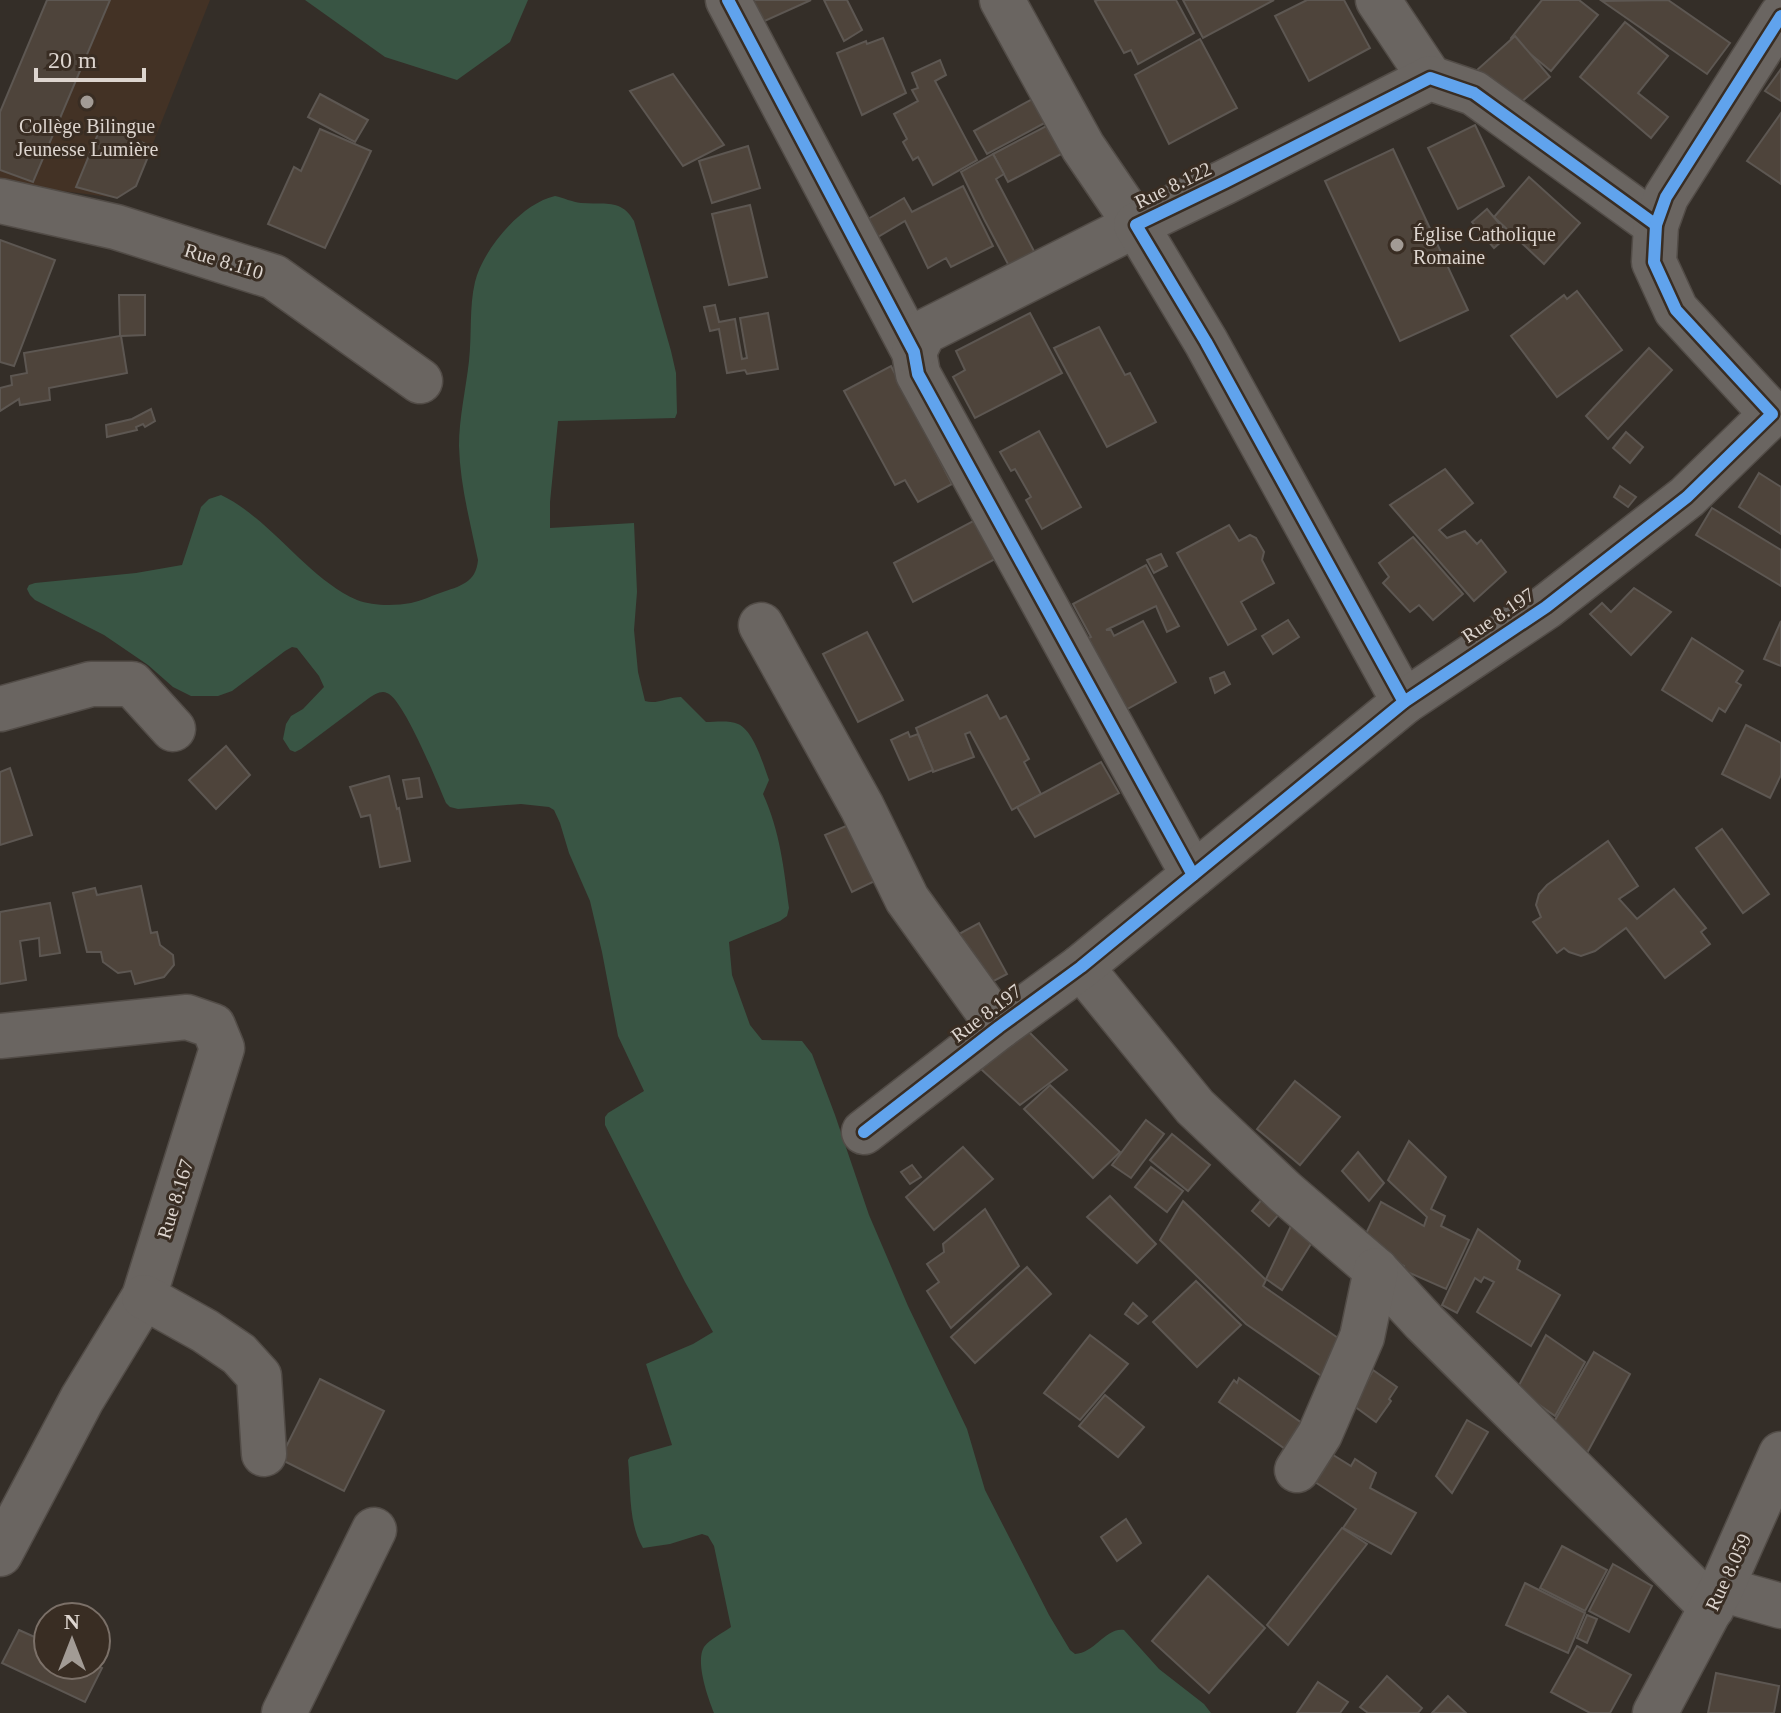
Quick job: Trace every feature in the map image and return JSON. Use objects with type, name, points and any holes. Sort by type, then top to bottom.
[{"type":"street","points":[[728,0],[914,352],[918,374],[1193,875]]},
{"type":"street","points":[[914,352],[924,332],[1136,225],[1083,147],[1002,0]]},
{"type":"street","points":[[1378,0],[1430,78],[1474,93],[1656,225]]},
{"type":"street","name":"Rue 8.197","points":[[864,1132],[1081,967],[1404,702],[1546,607],[1687,497],[1776,417],[1676,310],[1654,262],[1656,225],[1666,197],[1781,16]]},
{"type":"street","name":"Rue 8.122","points":[[1404,702],[1206,342],[1136,225],[1430,78]]},
{"type":"street","name":"Rue 8.110","points":[[0,201],[116,227],[274,277],[420,381]]},
{"type":"street","points":[[761,625],[862,807],[907,899],[999,1027]]},
{"type":"street","points":[[0,709],[91,684],[132,684],[173,729]]},
{"type":"street","points":[[1081,967],[1195,1107],[1285,1192],[1376,1270],[1424,1322],[1716,1599],[1781,1606]]},
{"type":"street","name":"Rue 8.167","points":[[0,1036],[187,1017],[213,1026],[222,1048],[144,1297],[82,1399],[0,1554]]},
{"type":"street","points":[[1297,1470],[1320,1434],[1362,1337],[1376,1270]]},
{"type":"street","points":[[144,1297],[239,1354],[259,1376],[264,1454]]},
{"type":"street","name":"Rue 8.059","points":[[1662,1700],[1716,1599],[1781,1454]]},
{"type":"street","points":[[284,1713],[374,1530]]},
{"type":"shaded area","name":"Collège Bilingue Jeunesse Lumière","points":[[47,0],[210,0],[136,186],[117,198],[0,183],[0,112]]},
{"type":"green space","points":[[305,0],[528,0],[510,42],[457,80],[385,57]]},
{"type":"green space","points":[[555,196],[618,206],[634,221],[676,373],[677,413],[675,418],[558,421],[550,528],[634,523],[637,592],[634,630],[638,672],[645,701],[681,697],[706,722],[738,724],[749,733],[761,757],[769,780],[763,794],[777,836],[789,908],[787,916],[780,921],[729,942],[732,975],[750,1025],[762,1040],[802,1041],[812,1054],[869,1215],[908,1306],[967,1429],[985,1490],[1070,1650],[1075,1654],[1082,1653],[1112,1632],[1124,1630],[1159,1669],[1211,1713],[714,1713],[703,1680],[702,1654],[707,1644],[731,1627],[714,1546],[708,1536],[702,1534],[643,1548],[632,1517],[628,1460],[672,1445],[646,1364],[713,1332],[605,1125],[608,1113],[644,1091],[618,1036],[590,901],[554,810],[521,804],[450,807],[411,725],[394,698],[385,692],[369,698],[301,749],[295,752],[290,750],[283,739],[286,724],[324,687],[297,648],[285,651],[232,691],[218,696],[191,696],[173,687],[148,665],[104,635],[35,600],[27,589],[35,583],[182,565],[201,507],[209,499],[221,495],[256,518],[322,578],[357,600],[384,605],[411,603],[466,582],[474,574],[478,560],[463,489],[459,446],[475,282],[486,256],[506,229],[530,208]]},
{"type":"building","points":[[47,0],[110,0],[33,182],[0,170],[0,112]]},
{"type":"building","points":[[750,0],[811,0],[760,23]]},
{"type":"building","points":[[824,0],[847,0],[862,30],[844,41]]},
{"type":"building","points":[[1176,0],[1194,33],[1138,64],[1131,50],[1124,53],[1095,1]]},
{"type":"building","points":[[1183,0],[1274,0],[1203,38]]},
{"type":"building","points":[[1307,0],[1344,0],[1370,48],[1309,81],[1275,16]]},
{"type":"building","points":[[1542,0],[1579,0],[1598,15],[1551,71],[1511,38]]},
{"type":"building","points":[[1668,0],[1730,43],[1707,74],[1602,1]]},
{"type":"building","points":[[1625,22],[1668,56],[1638,93],[1668,117],[1651,138],[1580,77]]},
{"type":"building","points":[[1515,36],[1550,77],[1511,111],[1477,70]]},
{"type":"building","points":[[883,38],[906,93],[862,115],[837,53],[866,41],[867,44]]},
{"type":"building","points":[[1200,39],[1237,108],[1169,144],[1135,75]]},
{"type":"building","points":[[940,60],[946,75],[935,81],[977,160],[933,185],[918,157],[913,160],[903,142],[907,139],[894,114],[918,101],[912,90],[918,88],[912,73]]},
{"type":"building","points":[[1781,69],[1781,101],[1765,91]]},
{"type":"building","points":[[673,74],[724,145],[683,166],[630,91]]},
{"type":"building","points":[[320,94],[368,120],[355,142],[308,117]]},
{"type":"building","points":[[1036,97],[1050,120],[987,154],[974,131]]},
{"type":"building","points":[[1781,113],[1781,184],[1747,161]]},
{"type":"building","points":[[1052,123],[1067,151],[1008,182],[993,154]]},
{"type":"building","points":[[102,124],[152,147],[136,186],[117,198],[76,187]]},
{"type":"building","points":[[1475,125],[1504,186],[1458,209],[1428,148]]},
{"type":"building","points":[[320,129],[371,151],[325,248],[268,224],[294,167],[301,171]]},
{"type":"building","points":[[748,146],[760,188],[712,203],[699,161]]},
{"type":"building","name":"Église Catholique Romaine","points":[[1393,149],[1468,310],[1400,341],[1325,181]]},
{"type":"building","points":[[993,154],[1004,174],[996,179],[1035,253],[1009,266],[961,172]]},
{"type":"building","points":[[1529,177],[1580,223],[1544,264],[1494,217]]},
{"type":"building","points":[[963,186],[993,246],[951,267],[946,258],[928,268],[905,221],[871,241],[861,223],[904,198],[912,212]]},
{"type":"building","points":[[750,205],[767,277],[729,285],[712,214]]},
{"type":"building","points":[[1487,209],[1509,235],[1494,248],[1472,222]]},
{"type":"building","points":[[0,240],[55,260],[14,366],[0,362]]},
{"type":"building","points":[[1577,291],[1622,350],[1557,397],[1511,336],[1564,295],[1567,299]]},
{"type":"building","points":[[119,295],[145,295],[145,335],[121,336],[127,373],[49,388],[50,400],[20,405],[19,399],[0,411],[0,388],[12,385],[11,376],[27,373],[24,353],[120,336]]},
{"type":"building","points":[[715,305],[719,322],[735,319],[742,359],[747,358],[740,318],[768,313],[778,369],[747,374],[745,370],[727,373],[719,329],[710,331],[704,307]]},
{"type":"building","points":[[1030,313],[1062,373],[975,418],[953,377],[965,370],[956,351]]},
{"type":"building","points":[[1099,327],[1125,375],[1130,373],[1156,422],[1107,447],[1054,348]]},
{"type":"building","points":[[1649,348],[1672,370],[1608,439],[1586,416]]},
{"type":"building","points":[[891,366],[952,484],[918,502],[905,480],[895,485],[844,391]]},
{"type":"building","points":[[151,409],[155,421],[145,427],[143,424],[136,427],[137,430],[107,437],[106,425],[132,419]]},
{"type":"building","points":[[1039,431],[1081,507],[1042,529],[1026,500],[1031,497],[1015,469],[1011,471],[1000,452]]},
{"type":"building","points":[[1626,432],[1643,447],[1630,463],[1613,448]]},
{"type":"building","points":[[1445,469],[1473,503],[1439,530],[1447,538],[1465,531],[1477,544],[1481,540],[1506,572],[1474,601],[1390,505]]},
{"type":"building","points":[[1759,473],[1781,487],[1781,534],[1739,507]]},
{"type":"building","points":[[1620,486],[1636,497],[1628,507],[1614,497]]},
{"type":"building","points":[[1712,508],[1781,550],[1781,586],[1696,535]]},
{"type":"building","points":[[977,519],[997,558],[913,602],[894,563]]},
{"type":"building","points":[[1229,525],[1239,541],[1250,535],[1256,538],[1264,552],[1262,560],[1274,583],[1241,602],[1256,629],[1228,645],[1177,553]]},
{"type":"building","points":[[1413,537],[1463,594],[1433,620],[1419,605],[1410,612],[1383,583],[1389,577],[1379,563]]},
{"type":"building","points":[[1161,554],[1167,566],[1154,573],[1147,560]]},
{"type":"building","points":[[1146,565],[1179,626],[1167,632],[1156,606],[1106,630],[1111,630],[1114,636],[1143,621],[1176,682],[1120,713],[1084,640],[1091,637],[1073,604]]},
{"type":"building","points":[[1634,588],[1671,612],[1631,655],[1590,614],[1602,603],[1611,612]]},
{"type":"building","points":[[1288,620],[1299,637],[1273,654],[1262,636]]},
{"type":"building","points":[[1781,621],[1781,666],[1764,659]]},
{"type":"building","points":[[867,632],[903,700],[858,722],[823,654]]},
{"type":"building","points":[[1692,638],[1743,671],[1736,682],[1741,685],[1725,712],[1719,708],[1712,721],[1662,690]]},
{"type":"building","points":[[1224,672],[1230,684],[1215,693],[1210,678]]},
{"type":"building","points":[[987,695],[1000,719],[1006,716],[1029,759],[1024,762],[1041,794],[1012,810],[970,732],[965,734],[974,757],[933,772],[916,728]]},
{"type":"building","points":[[1746,725],[1781,743],[1781,775],[1770,798],[1722,774]]},
{"type":"building","points":[[908,732],[910,737],[918,734],[933,770],[909,780],[891,740]]},
{"type":"building","points":[[226,746],[250,775],[216,809],[189,780]]},
{"type":"building","points":[[1101,762],[1119,793],[1035,837],[1017,807]]},
{"type":"building","points":[[10,768],[32,835],[0,845],[0,772]]},
{"type":"building","points":[[389,776],[410,861],[380,867],[370,815],[361,817],[350,787]]},
{"type":"building","points":[[419,778],[422,797],[407,799],[403,780]]},
{"type":"building","points":[[853,823],[881,878],[852,892],[825,835]]},
{"type":"building","points":[[1722,829],[1769,894],[1743,913],[1696,848]]},
{"type":"building","points":[[1608,841],[1638,886],[1619,899],[1637,919],[1674,889],[1706,928],[1701,932],[1710,944],[1665,978],[1626,928],[1595,951],[1581,956],[1564,948],[1557,953],[1533,922],[1541,917],[1536,905],[1539,894],[1547,885]]},
{"type":"building","points":[[141,886],[151,933],[157,932],[160,945],[173,955],[174,965],[164,977],[135,984],[131,971],[118,973],[103,962],[101,952],[87,952],[73,893],[95,888],[97,895]]},
{"type":"building","points":[[50,903],[60,953],[40,956],[39,938],[20,941],[26,980],[0,984],[0,912]]},
{"type":"building","points":[[979,923],[1007,974],[986,985],[959,934]]},
{"type":"building","points":[[1028,1031],[1067,1070],[1020,1105],[981,1069]]},
{"type":"building","points":[[1295,1081],[1340,1117],[1300,1165],[1257,1129]]},
{"type":"building","points":[[1050,1085],[1120,1152],[1093,1178],[1024,1109]]},
{"type":"building","points":[[1146,1120],[1164,1134],[1131,1178],[1112,1165]]},
{"type":"building","points":[[1172,1134],[1210,1165],[1188,1191],[1150,1160]]},
{"type":"building","points":[[1409,1141],[1446,1177],[1431,1209],[1445,1216],[1441,1226],[1469,1240],[1446,1289],[1403,1270],[1404,1266],[1362,1242],[1381,1202],[1424,1226],[1427,1217],[1388,1180]]},
{"type":"building","points":[[963,1147],[993,1179],[934,1230],[906,1197]]},
{"type":"building","points":[[1358,1152],[1384,1183],[1369,1201],[1342,1171]]},
{"type":"building","points":[[912,1165],[921,1177],[910,1184],[901,1172]]},
{"type":"building","points":[[1151,1167],[1183,1191],[1167,1212],[1135,1187]]},
{"type":"building","points":[[1110,1196],[1156,1244],[1137,1263],[1087,1217]]},
{"type":"building","points":[[1263,1198],[1281,1212],[1269,1226],[1252,1211]]},
{"type":"building","points":[[1183,1201],[1266,1280],[1263,1286],[1351,1347],[1333,1384],[1246,1324],[1160,1240]]},
{"type":"building","points":[[985,1209],[1019,1266],[951,1328],[927,1291],[939,1282],[927,1264],[944,1252],[943,1244]]},
{"type":"building","points":[[1291,1226],[1314,1239],[1282,1290],[1266,1279]]},
{"type":"building","points":[[1478,1229],[1520,1261],[1517,1269],[1560,1295],[1531,1346],[1477,1312],[1494,1282],[1484,1277],[1481,1282],[1475,1278],[1457,1313],[1442,1305]]},
{"type":"building","points":[[1027,1267],[1051,1294],[975,1363],[951,1337]]},
{"type":"building","points":[[1196,1281],[1241,1325],[1197,1367],[1153,1322]]},
{"type":"building","points":[[1133,1303],[1147,1316],[1138,1324],[1125,1314]]},
{"type":"building","points":[[1090,1335],[1128,1364],[1080,1420],[1044,1393]]},
{"type":"building","points":[[1546,1335],[1585,1362],[1555,1416],[1517,1389]]},
{"type":"building","points":[[1594,1352],[1630,1374],[1587,1453],[1551,1427]]},
{"type":"building","points":[[1373,1370],[1397,1387],[1376,1422],[1354,1406]]},
{"type":"building","points":[[1239,1378],[1306,1426],[1288,1451],[1219,1402],[1234,1380],[1237,1383]]},
{"type":"building","points":[[320,1379],[384,1411],[344,1491],[280,1459]]},
{"type":"building","points":[[1105,1395],[1144,1427],[1118,1457],[1079,1426]]},
{"type":"building","points":[[1467,1420],[1488,1432],[1452,1493],[1436,1476]]},
{"type":"building","points":[[1330,1453],[1351,1466],[1355,1459],[1376,1473],[1370,1488],[1416,1513],[1391,1554],[1343,1528],[1356,1509],[1312,1480]]},
{"type":"building","points":[[1126,1519],[1141,1543],[1117,1561],[1101,1537]]},
{"type":"building","points":[[1342,1528],[1367,1544],[1288,1645],[1267,1625]]},
{"type":"building","points":[[1562,1546],[1607,1570],[1585,1611],[1540,1588]]},
{"type":"building","points":[[1613,1564],[1652,1586],[1629,1632],[1589,1611]]},
{"type":"building","points":[[1208,1576],[1265,1628],[1209,1693],[1152,1641]]},
{"type":"building","points":[[1525,1583],[1585,1613],[1568,1653],[1506,1625]]},
{"type":"building","points":[[1587,1615],[1597,1619],[1587,1643],[1577,1638]]},
{"type":"building","points":[[19,1630],[32,1636],[32,1677],[2,1663]]},
{"type":"building","points":[[1577,1646],[1631,1675],[1610,1713],[1590,1713],[1551,1692]]},
{"type":"building","points":[[1716,1673],[1779,1686],[1774,1713],[1708,1713]]},
{"type":"building","points":[[1387,1676],[1422,1708],[1418,1713],[1368,1713],[1360,1707]]},
{"type":"building","points":[[40,1681],[96,1681],[85,1702]]},
{"type":"building","points":[[1318,1682],[1348,1702],[1340,1713],[1297,1713]]},
{"type":"building","points":[[1448,1696],[1466,1713],[1432,1713]]},
{"type":"cycle path","points":[[728,0],[914,352],[918,374],[1193,875]]},
{"type":"cycle path","points":[[864,1132],[1081,967],[1404,702],[1546,607],[1687,497],[1772,414],[1676,310],[1654,262],[1656,225],[1666,197],[1781,16]]},
{"type":"cycle path","points":[[1404,702],[1206,342],[1136,225],[1430,78],[1474,93],[1656,225]]},
{"type":"place","name":"Collège Bilingue Jeunesse Lumière","points":[[87,102]]},
{"type":"place","name":"Église Catholique Romaine","points":[[1397,245]]}]
